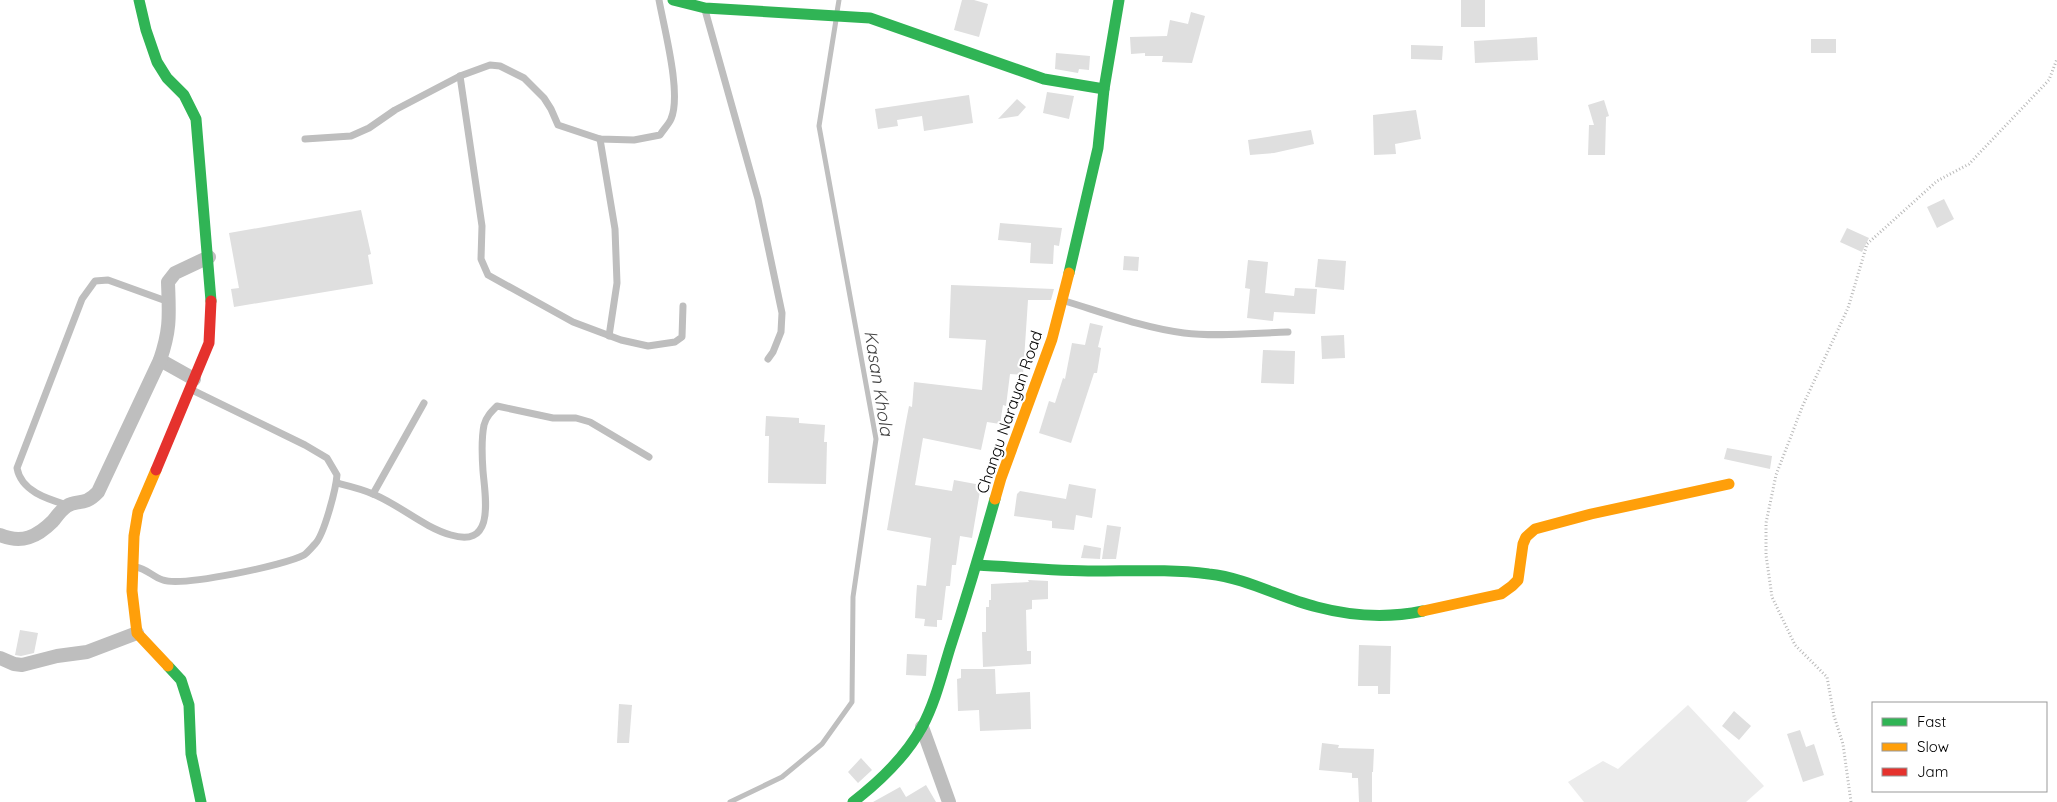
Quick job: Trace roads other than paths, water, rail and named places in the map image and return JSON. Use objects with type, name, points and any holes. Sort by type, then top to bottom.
[{"type":"street","points":[[139,0],[144,28],[154,52],[166,77],[179,88],[189,102],[196,119],[211,298],[209,343],[138,512],[134,536],[132,591],[137,633],[180,680],[189,705],[191,754],[201,802]]},
{"type":"street","points":[[673,0],[705,8],[870,18],[1044,79],[1104,89]]},
{"type":"street","name":"Changu Narayan Road","points":[[853,802],[870,789],[898,760],[922,727],[938,687],[977,565],[1001,478],[1052,339],[1098,148],[1104,89],[1119,0]]},
{"type":"street","points":[[0,535],[15,540],[26,539],[48,526],[68,505],[83,503],[91,499],[98,492],[160,360],[167,339],[170,321],[168,282],[175,273],[209,257]]},
{"type":"street","points":[[160,360],[192,384]]},
{"type":"street","points":[[977,565],[1093,571],[1160,570],[1210,574],[1248,582],[1317,607],[1358,614],[1405,615],[1501,594],[1514,585],[1520,575],[1519,565],[1524,543],[1530,533],[1542,527],[1593,513],[1674,498],[1729,484]]},
{"type":"street","points":[[0,658],[22,665],[57,656],[87,652],[137,633]]},
{"type":"street","points":[[922,727],[949,802]]},
{"type":"lane","points":[[306,139],[351,136],[369,128],[395,110],[460,76],[490,65],[500,66],[524,78],[544,98],[558,125],[600,139],[634,140],[660,135],[672,119],[675,99],[672,66],[659,0]]},
{"type":"lane","points":[[705,8],[758,199],[782,313],[781,332],[774,352],[768,359]]},
{"type":"lane","points":[[460,76],[482,226],[481,259],[488,275],[573,322],[609,336],[648,346],[675,342],[682,338],[683,306]]},
{"type":"lane","points":[[600,139],[614,229],[617,274],[609,336]]},
{"type":"lane","points":[[68,505],[30,490],[19,478],[17,468],[82,299],[95,281],[108,280],[169,302]]},
{"type":"lane","points":[[1062,301],[1152,327],[1185,333],[1288,332]]},
{"type":"lane","points":[[133,567],[144,569],[163,580],[187,581],[252,570],[305,554],[318,542],[337,475],[327,458],[192,384]]},
{"type":"lane","points":[[374,494],[424,403]]},
{"type":"lane","points":[[336,482],[374,494],[420,521],[451,535],[464,537],[476,534],[483,527],[487,512],[483,470],[485,424],[490,413],[497,406],[553,418],[576,418],[590,422],[648,457]]},
{"type":"waterway","name":"Kasan Khola","points":[[837,12],[839,0]]},
{"type":"waterway","name":"Kasan Khola","points":[[730,802],[782,777],[822,744],[852,702],[853,597],[876,439],[819,126],[836,20]]}]
